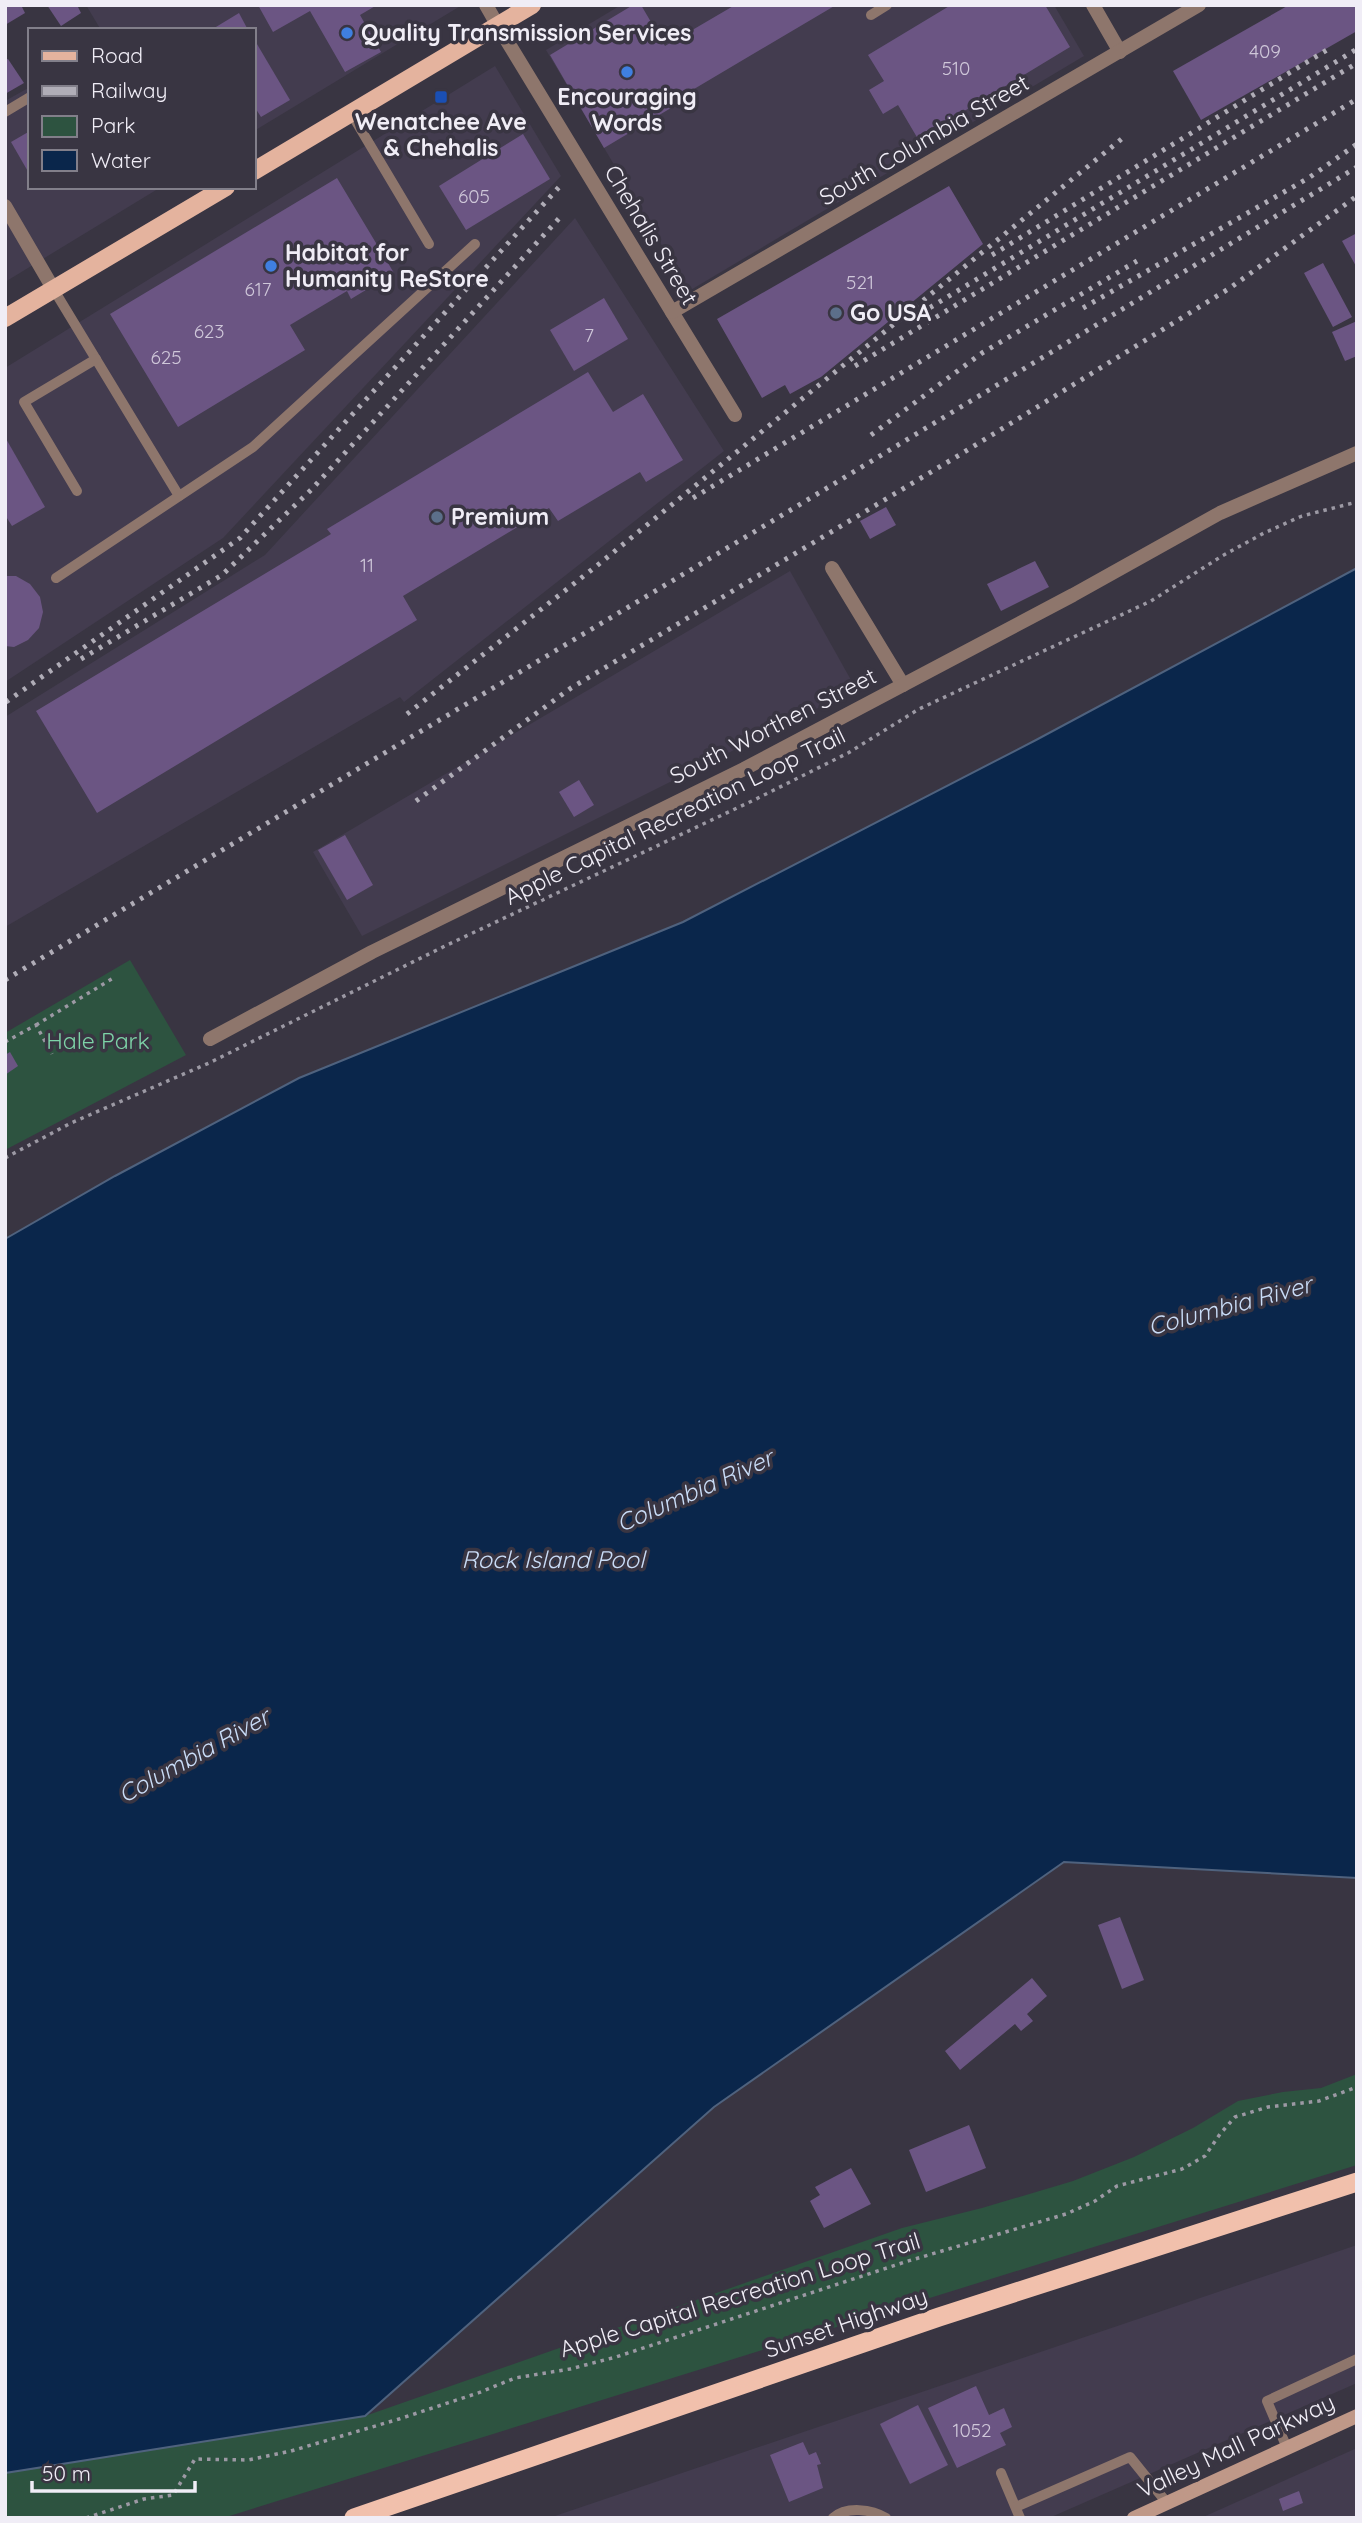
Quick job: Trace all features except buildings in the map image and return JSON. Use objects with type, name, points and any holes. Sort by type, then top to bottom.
[{"type":"highway","name":"Sunset Highway","points":[[354,2518],[939,2317],[1357,2182]]},
{"type":"main road","points":[[256,170],[532,5]]},
{"type":"main road","points":[[5,318],[223,189]]},
{"type":"main road","name":"Valley Mall Parkway","points":[[1134,2518],[1357,2416]]},
{"type":"street","name":"Chehalis Street","points":[[486,5],[735,415]]},
{"type":"street","points":[[1093,5],[1120,52]]},
{"type":"street","name":"South Columbia Street","points":[[672,313],[1199,5]]},
{"type":"street","points":[[5,206],[54,290]]},
{"type":"street","name":"South Worthen Street","points":[[209,1039],[372,952],[744,769],[1220,513],[1357,453]]},
{"type":"street","points":[[832,568],[903,685]]},
{"type":"lane","points":[[871,15],[887,5]]},
{"type":"lane","points":[[5,112],[28,98]]},
{"type":"lane","points":[[352,113],[429,244]]},
{"type":"lane","points":[[56,578],[253,447],[475,244]]},
{"type":"lane","points":[[54,290],[179,496]]},
{"type":"lane","points":[[76,491],[24,402],[96,359]]},
{"type":"lane","points":[[1287,2448],[1267,2401],[1357,2359]]},
{"type":"lane","points":[[1001,2473],[1018,2513],[1130,2457],[1167,2503]]},
{"type":"lane","points":[[833,2518],[838,2513],[854,2510],[879,2513],[886,2518]]},
{"type":"path","name":"Apple Capital Recreation Loop Trail","points":[[5,1158],[71,1123],[209,1063],[445,946],[754,800],[848,753],[919,709],[1151,601],[1264,533],[1302,516],[1357,502]]},
{"type":"path","points":[[5,1042],[115,977]]},
{"type":"path","points":[[36,1025],[52,1054]]},
{"type":"path","name":"Apple Capital Recreation Loop Trail","points":[[86,2518],[145,2499],[173,2495],[195,2459],[247,2460],[291,2451],[412,2415],[515,2378],[570,2369],[616,2357],[905,2262],[1066,2214],[1095,2201],[1117,2186],[1182,2169],[1205,2156],[1235,2117],[1268,2107],[1319,2101],[1357,2087]]},
{"type":"shaded area","points":[[86,5],[462,5],[256,130],[256,28],[100,28]]},
{"type":"shaded area","points":[[621,5],[1054,5],[1084,56],[689,291],[546,50]]},
{"type":"shaded area","points":[[495,66],[561,176],[223,538],[5,682],[5,368]]},
{"type":"shaded area","points":[[28,88],[28,189],[158,189],[5,282],[5,101]]},
{"type":"shaded area","points":[[575,218],[724,451],[404,702],[400,697],[5,927],[5,717],[265,555]]},
{"type":"shaded area","points":[[790,571],[856,689],[362,936],[313,852]]},
{"type":"shaded area","points":[[1357,2245],[1357,2383],[1049,2518],[549,2518]]},
{"type":"shaded area","points":[[1357,2448],[1357,2518],[1201,2518]]},
{"type":"green space","name":"Hale Park","points":[[130,960],[186,1055],[5,1150],[5,1033]]},
{"type":"green space","points":[[1357,2074],[1357,2165],[223,2518],[5,2518],[5,2473],[365,2416],[902,2228],[1073,2181],[1134,2157],[1193,2128],[1238,2101],[1321,2088]]},
{"type":"water","name":"Rock Island Pool","points":[[1357,568],[1357,1878],[1064,1862],[714,2107],[365,2416],[5,2473],[5,1239],[115,1176],[299,1078],[683,922],[1036,740]]},
{"type":"railway","points":[[992,255],[1330,48]]},
{"type":"railway","points":[[921,313],[1357,49]]},
{"type":"railway","points":[[855,366],[1357,63]]},
{"type":"railway","points":[[693,498],[1357,99]]},
{"type":"railway","points":[[407,714],[594,568],[1124,137]]},
{"type":"railway","points":[[1083,308],[1310,177],[1357,144]]},
{"type":"railway","points":[[5,980],[794,508],[1357,167]]},
{"type":"railway","points":[[6,702],[240,538],[560,186]]},
{"type":"railway","points":[[416,801],[571,688],[961,454],[1230,288],[1357,196]]},
{"type":"railway","points":[[81,659],[222,575],[311,490],[563,214]]},
{"type":"railway","points":[[871,435],[982,353],[1137,261]]},
{"type":"place","name":"Quality Transmission Services","points":[[347,33]]},
{"type":"place","name":"Encouraging Words","points":[[627,72]]},
{"type":"place","name":"Wenatchee Ave & Chehalis","points":[[441,97]]},
{"type":"place","name":"Habitat for Humanity ReStore","points":[[271,266]]},
{"type":"place","name":"Go USA","points":[[836,313]]},
{"type":"place","name":"Premium","points":[[437,517]]},
{"type":"water label","name":"Columbia River","points":[[1230,1306]]},
{"type":"water label","name":"Columbia River","points":[[695,1491]]},
{"type":"water label","name":"Columbia River","points":[[194,1756]]}]
